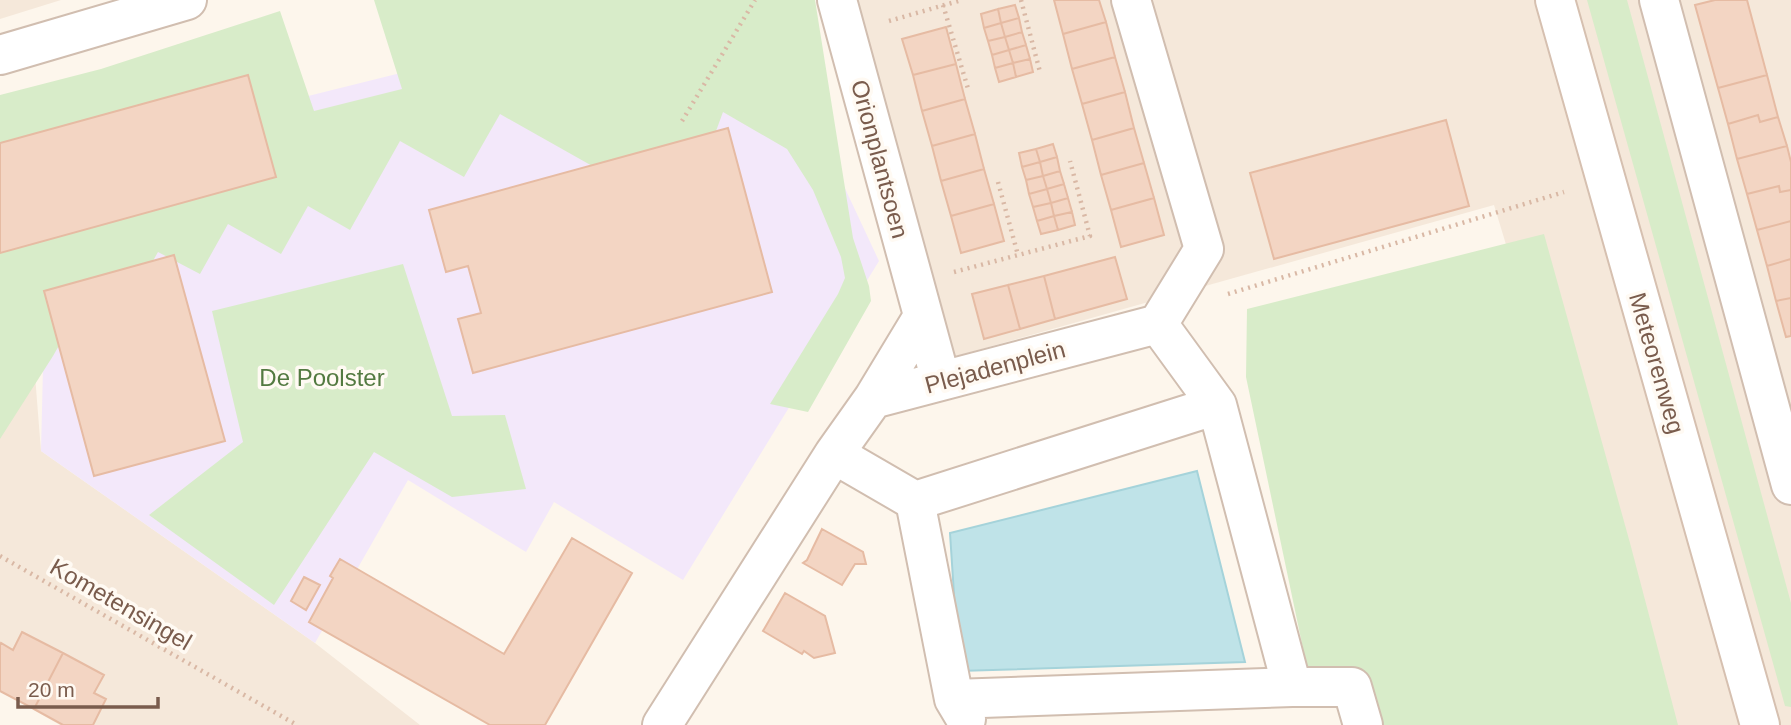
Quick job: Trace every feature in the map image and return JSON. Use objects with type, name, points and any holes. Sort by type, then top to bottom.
[{"type":"street","points":[[0,55],[187,0]]},
{"type":"street","points":[[1130,0],[1204,248],[1161,318],[1217,405],[1292,687]]},
{"type":"street","name":"Meteorenweg","points":[[1555,0],[1760,725]]},
{"type":"street","points":[[1659,0],[1791,485]]},
{"type":"street","name":"Orionplantsoen","points":[[842,17],[917,301],[941,381]]},
{"type":"street","points":[[662,725],[834,454],[873,399],[917,301]]},
{"type":"street","name":"Plejadenplein","points":[[873,399],[1161,318]]},
{"type":"street","points":[[915,501],[1217,405]]},
{"type":"street","points":[[834,454],[915,501],[962,712],[1292,687],[1352,687],[1363,725]]},
{"type":"path","points":[[682,121],[755,0]]},
{"type":"path","points":[[842,17],[943,5],[962,0]]},
{"type":"path","points":[[1021,0],[1040,72]]},
{"type":"path","points":[[943,5],[969,92]]},
{"type":"path","points":[[917,301],[1018,255],[1090,236],[1070,162]]},
{"type":"path","points":[[1161,318],[1605,179]]},
{"type":"path","points":[[998,182],[1018,255]]},
{"type":"path","name":"Kometensingel","points":[[0,556],[297,725]]},
{"type":"shaded area","points":[[0,0],[61,0],[0,19]]},
{"type":"shaded area","points":[[857,0],[1791,0],[1791,725],[1652,725],[1494,205],[953,357]]},
{"type":"shaded area","points":[[669,6],[777,43],[879,261],[683,580],[554,502],[526,552],[408,480],[315,643],[41,451],[48,161]]},
{"type":"shaded area","points":[[0,122],[17,148],[41,451],[315,643],[420,725],[60,725],[0,691]]},
{"type":"green space","points":[[374,0],[815,0],[853,238],[869,286],[871,301],[808,412],[770,404],[838,294],[845,278],[841,257],[813,190],[787,149],[723,112],[673,248],[594,167],[500,114],[464,177],[400,141],[350,230],[308,206],[281,254],[228,224],[200,274],[158,252],[134,294],[85,300],[0,439],[0,95],[101,69],[280,11],[314,111],[402,89]]},
{"type":"green space","points":[[1587,0],[1627,0],[1791,603],[1791,707],[1785,706]]},
{"type":"green space","points":[[1544,234],[1678,725],[1375,725],[1357,669],[1309,677],[1246,377],[1247,309]]},
{"type":"green space","name":"De Poolster","points":[[403,264],[452,416],[505,415],[526,489],[452,497],[374,452],[274,605],[149,515],[243,442],[212,311]]},
{"type":"water","points":[[1197,471],[1245,662],[959,671],[950,533]]},
{"type":"building","points":[[1054,0],[1099,0],[1106,22],[1063,34]]},
{"type":"building","points":[[1715,0],[1747,0],[1767,75],[1718,88],[1695,5]]},
{"type":"building","points":[[1015,5],[1019,18],[1001,23],[998,9]]},
{"type":"building","points":[[998,9],[1001,23],[984,28],[981,14]]},
{"type":"building","points":[[1019,18],[1022,32],[1005,37],[1001,23]]},
{"type":"building","points":[[1106,22],[1115,57],[1072,69],[1063,34]]},
{"type":"building","points":[[1001,23],[1005,37],[988,41],[984,28]]},
{"type":"building","points":[[946,27],[956,64],[913,75],[902,39]]},
{"type":"building","points":[[1022,32],[1026,45],[1009,50],[1005,37]]},
{"type":"building","points":[[1005,37],[1009,50],[992,55],[988,41]]},
{"type":"building","points":[[1026,45],[1030,59],[1013,63],[1009,50]]},
{"type":"building","points":[[1009,50],[1013,63],[995,68],[992,55]]},
{"type":"building","points":[[1115,57],[1125,92],[1082,104],[1072,69]]},
{"type":"building","points":[[1030,59],[1033,72],[1016,77],[1013,63]]},
{"type":"building","points":[[1013,63],[1016,77],[999,82],[995,68]]},
{"type":"building","points":[[956,64],[965,99],[922,111],[913,75]]},
{"type":"building","points":[[248,75],[276,177],[0,253],[0,143]]},
{"type":"building","points":[[1767,75],[1778,117],[1760,122],[1758,115],[1728,124],[1718,88]]},
{"type":"building","points":[[1125,92],[1134,128],[1092,140],[1082,104]]},
{"type":"building","points":[[965,99],[975,134],[932,146],[922,111]]},
{"type":"building","points":[[1758,115],[1760,122],[1778,117],[1787,146],[1737,159],[1728,124]]},
{"type":"building","points":[[1446,120],[1469,206],[1274,259],[1250,173]]},
{"type":"building","points":[[728,128],[772,292],[473,373],[458,319],[481,313],[468,266],[446,272],[429,210]]},
{"type":"building","points":[[1134,128],[1144,163],[1101,175],[1092,140]]},
{"type":"building","points":[[975,134],[984,169],[941,181],[932,146]]},
{"type":"building","points":[[1053,144],[1057,157],[1040,162],[1036,149]]},
{"type":"building","points":[[1787,146],[1791,162],[1791,190],[1780,192],[1779,186],[1747,194],[1737,159]]},
{"type":"building","points":[[1036,149],[1040,162],[1022,167],[1019,153]]},
{"type":"building","points":[[1057,157],[1060,171],[1043,176],[1040,162]]},
{"type":"building","points":[[1040,162],[1043,176],[1026,180],[1022,167]]},
{"type":"building","points":[[1144,163],[1154,198],[1111,210],[1101,175]]},
{"type":"building","points":[[984,169],[994,204],[951,216],[941,181]]},
{"type":"building","points":[[1060,171],[1064,184],[1047,189],[1043,176]]},
{"type":"building","points":[[1043,176],[1047,189],[1029,194],[1026,180]]},
{"type":"building","points":[[1064,184],[1068,198],[1051,203],[1047,189]]},
{"type":"building","points":[[1779,186],[1780,192],[1791,190],[1791,221],[1757,230],[1747,194]]},
{"type":"building","points":[[1047,189],[1051,203],[1033,207],[1029,194]]},
{"type":"building","points":[[1068,198],[1072,212],[1054,216],[1051,203]]},
{"type":"building","points":[[1154,198],[1164,235],[1121,247],[1111,210]]},
{"type":"building","points":[[1051,203],[1054,216],[1037,221],[1033,207]]},
{"type":"building","points":[[994,204],[1004,241],[961,253],[951,216]]},
{"type":"building","points":[[1072,212],[1075,225],[1058,230],[1054,216]]},
{"type":"building","points":[[1054,216],[1058,230],[1041,234],[1037,221]]},
{"type":"building","points":[[1791,221],[1791,259],[1767,266],[1757,230]]},
{"type":"building","points":[[174,255],[225,441],[94,476],[44,291]]},
{"type":"building","points":[[1115,257],[1127,299],[1055,319],[1044,276]]},
{"type":"building","points":[[1791,259],[1791,298],[1776,301],[1767,266]]},
{"type":"building","points":[[1044,276],[1055,319],[1020,329],[1008,285]]},
{"type":"building","points":[[1008,285],[1020,329],[984,339],[972,294]]},
{"type":"building","points":[[1791,298],[1791,336],[1786,337],[1776,301]]},
{"type":"building","points":[[822,529],[863,552],[866,564],[855,564],[842,585],[803,563]]},
{"type":"building","points":[[572,538],[632,573],[545,725],[490,725],[309,622],[333,578],[330,576],[340,559],[504,654]]},
{"type":"building","points":[[304,577],[320,585],[306,610],[291,601]]},
{"type":"building","points":[[785,593],[825,616],[835,653],[814,658],[763,631]]},
{"type":"building","points":[[22,632],[63,653],[34,709],[0,691],[0,645],[1,643],[13,650]]},
{"type":"building","points":[[63,653],[104,675],[94,693],[106,699],[93,725],[63,725],[34,709]]}]
